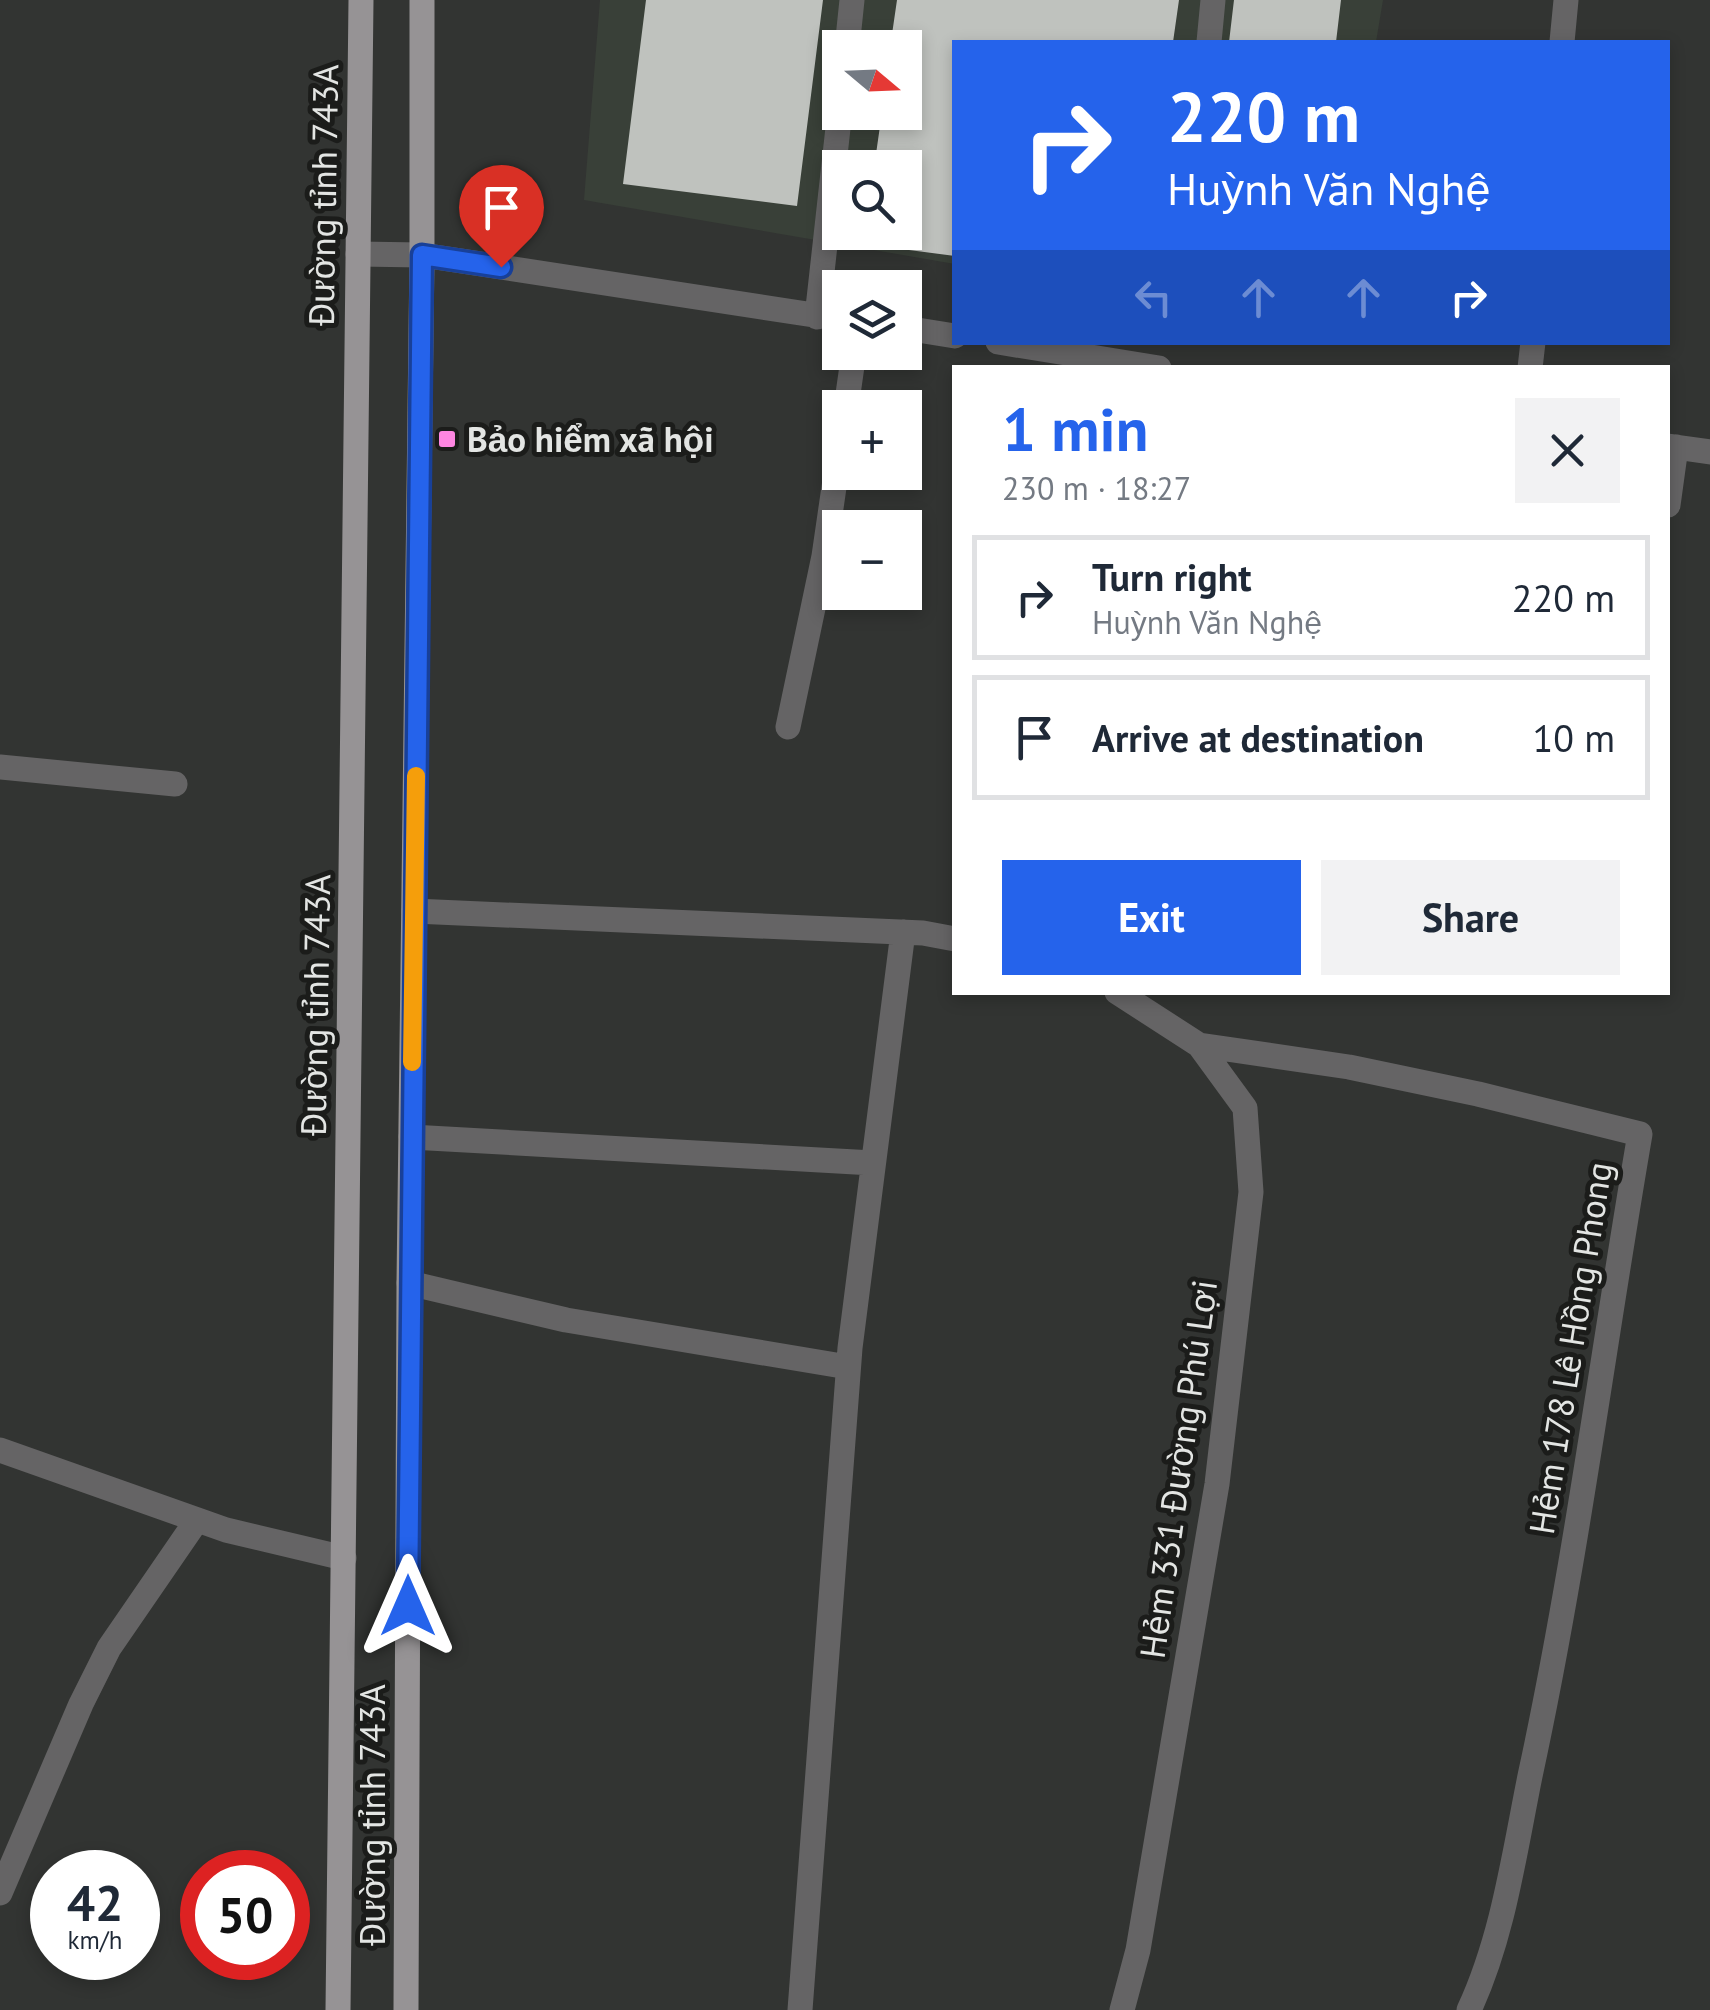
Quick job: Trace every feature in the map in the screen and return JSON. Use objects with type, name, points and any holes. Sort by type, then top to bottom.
[{"type":"main road","name":"Đường tỉnh 743A","points":[[338,2010],[360,0]]},
{"type":"main road","name":"Đường tỉnh 743A","points":[[406,2010],[422,0]]},
{"type":"street","points":[[849,30],[852,0]]},
{"type":"street","points":[[1209,40],[1214,0]]},
{"type":"street","points":[[1562,40],[1566,0]]},
{"type":"street","points":[[832,270],[839,130]]},
{"type":"street","points":[[358,254],[422,255],[822,317]]},
{"type":"street","points":[[922,331],[952,336]]},
{"type":"street","points":[[1017,345],[1140,365]]},
{"type":"street","points":[[1670,476],[1672,447],[1710,452]]},
{"type":"street","points":[[788,727],[824,556],[834,490]]},
{"type":"street","points":[[0,767],[175,784]]},
{"type":"street","points":[[414,911],[903,932],[952,939]]},
{"type":"street","points":[[800,2010],[848,1367],[903,932]]},
{"type":"street","name":"Hẻm 331 Đường Phú Lợi","points":[[1122,995],[1199,1045],[1245,1108],[1251,1192],[1217,1484],[1138,1950],[1122,2010]]},
{"type":"street","name":"Hẻm 178 Lê Hồng Phong","points":[[1199,1045],[1349,1067],[1640,1134],[1557,1655],[1494,1944],[1469,2010]]},
{"type":"street","points":[[411,1137],[873,1163]]},
{"type":"street","points":[[409,1283],[566,1320],[848,1367]]},
{"type":"street","points":[[0,1450],[196,1520],[344,1558]]},
{"type":"street","points":[[0,1893],[81,1704],[110,1648],[196,1520]]},
{"type":"shaded area","points":[[600,0],[1383,0],[1376,40],[952,40],[952,263],[874,250],[922,250],[922,150],[822,150],[822,241],[584,200]]},
{"type":"building","points":[[646,0],[823,0],[797,206],[623,184]]},
{"type":"building","points":[[897,0],[1179,0],[1173,40],[952,40],[952,256],[909,250],[922,250],[922,150],[877,150],[879,130],[922,130],[922,30],[893,30]]},
{"type":"building","points":[[1234,0],[1341,0],[1336,40],[1229,40]]},
{"type":"slow traffic","points":[[412,1062],[416,776]]},
{"type":"place","name":"Bảo hiểm xã hội","points":[[447,439]]},
{"type":"route","points":[[408,1606],[422,255],[501,267]]}]
